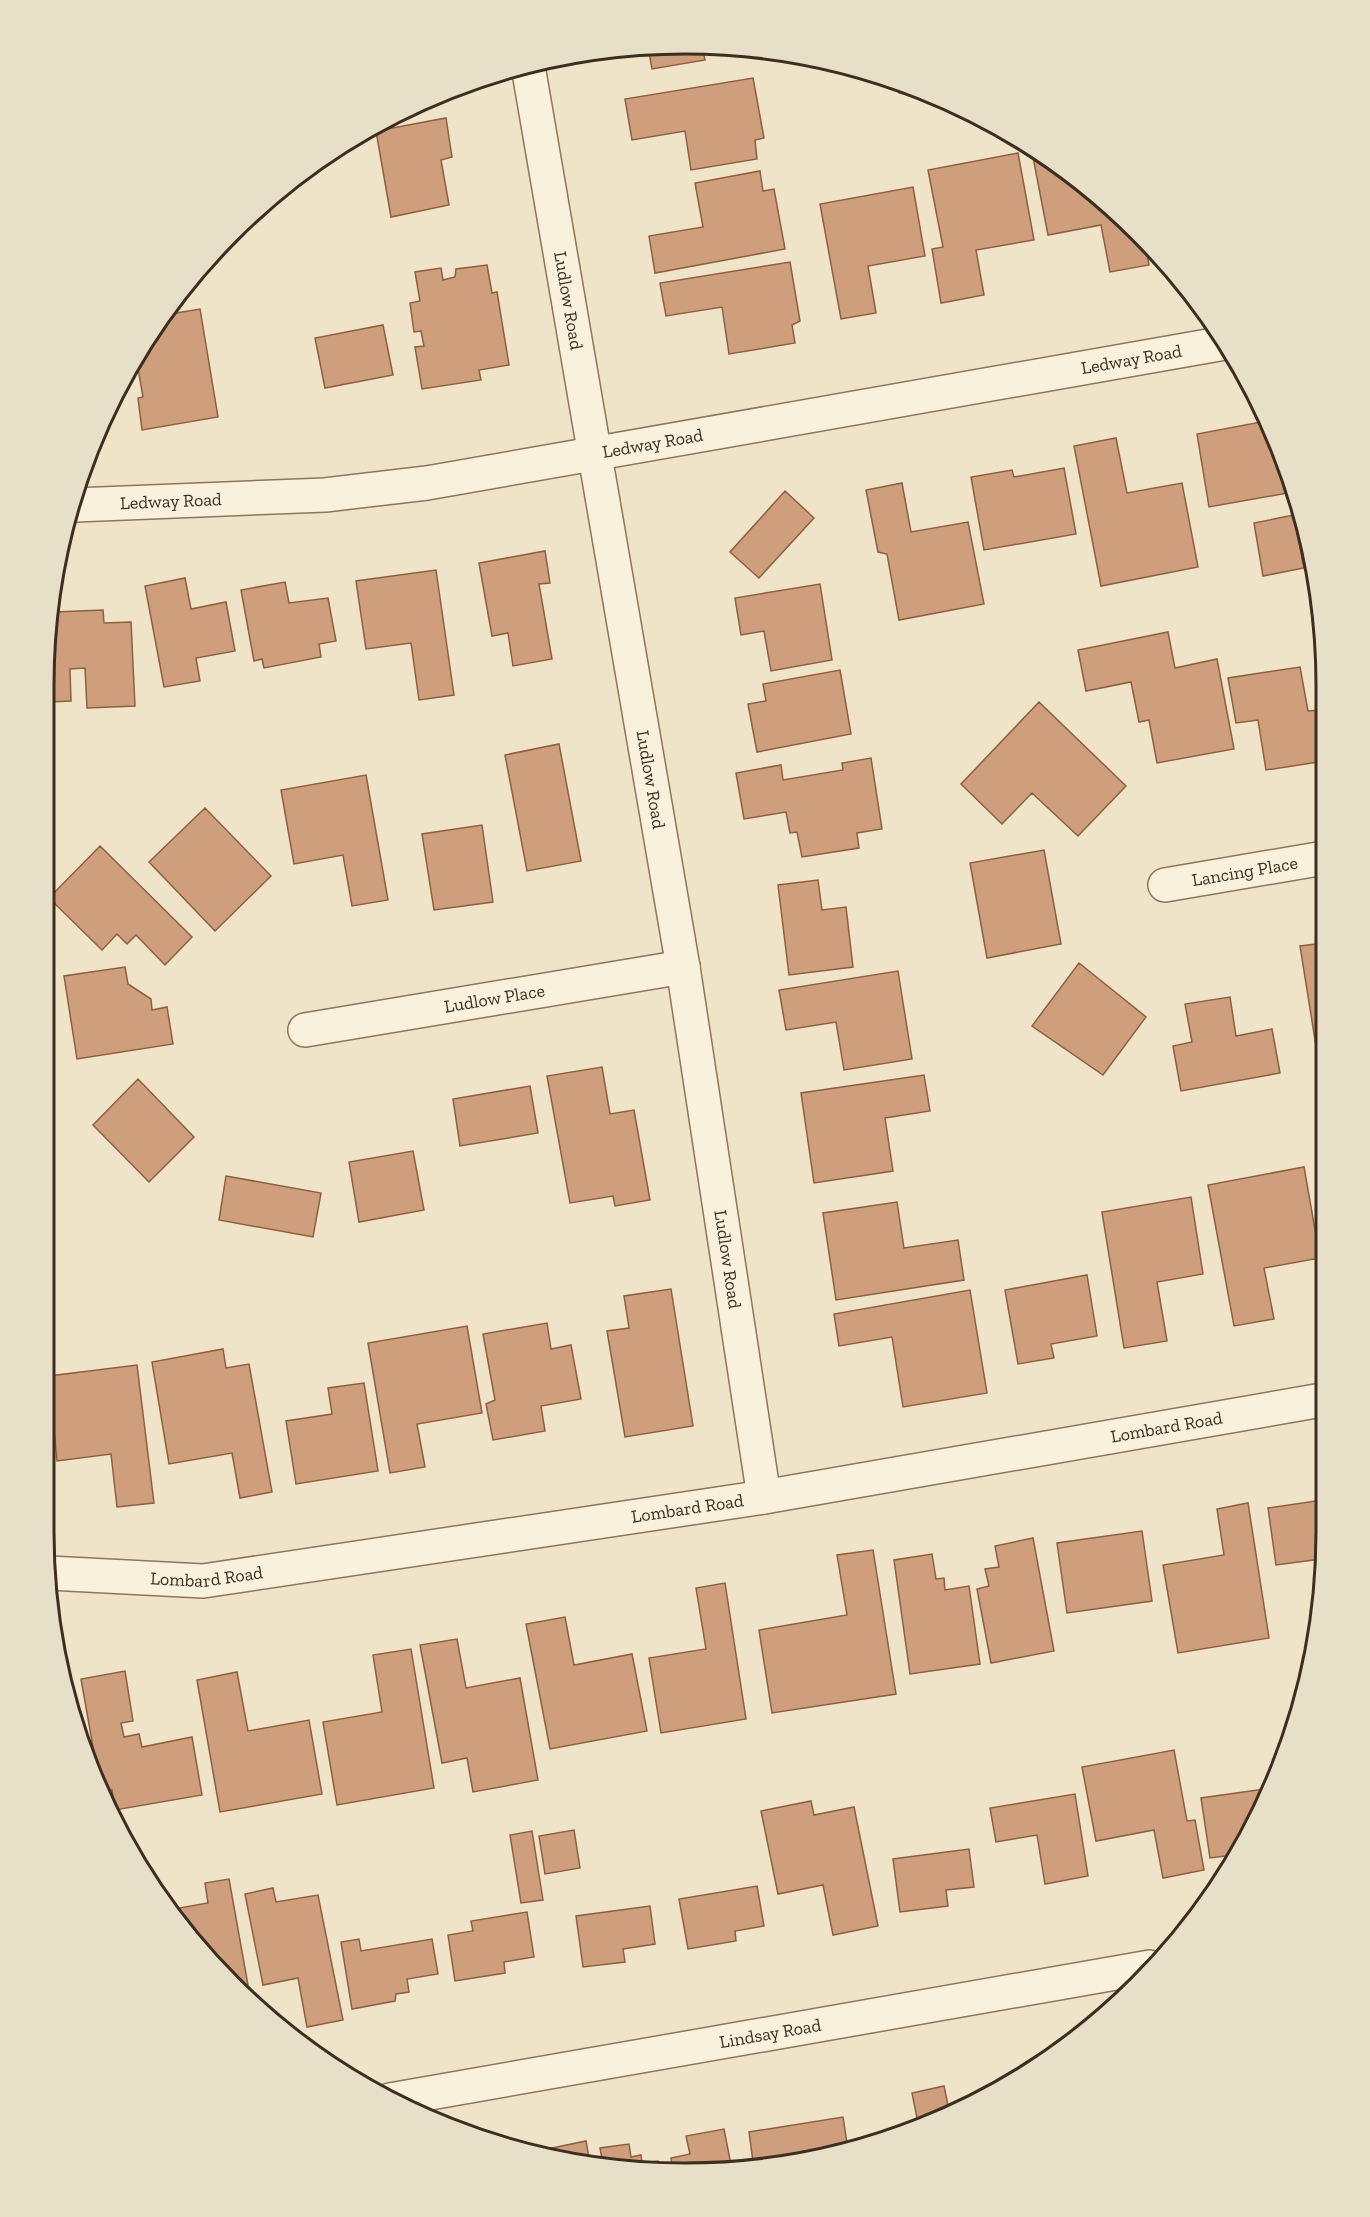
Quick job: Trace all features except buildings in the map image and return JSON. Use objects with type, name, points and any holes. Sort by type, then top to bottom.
[{"type":"street","name":"Ludlow Road","points":[[529,74],[683,967],[764,1497]]},
{"type":"street","name":"Ledway Road","points":[[81,505],[325,495],[427,483],[1216,345]]},
{"type":"street","name":"Lancing Place","points":[[1165,885],[1316,859]]},
{"type":"street","name":"Ludlow Place","points":[[305,1030],[683,967]]},
{"type":"street","name":"Lombard Road","points":[[55,1573],[204,1581],[764,1497],[1316,1401]]},
{"type":"street","name":"Lindsay Road","points":[[405,2097],[1141,1968]]}]
